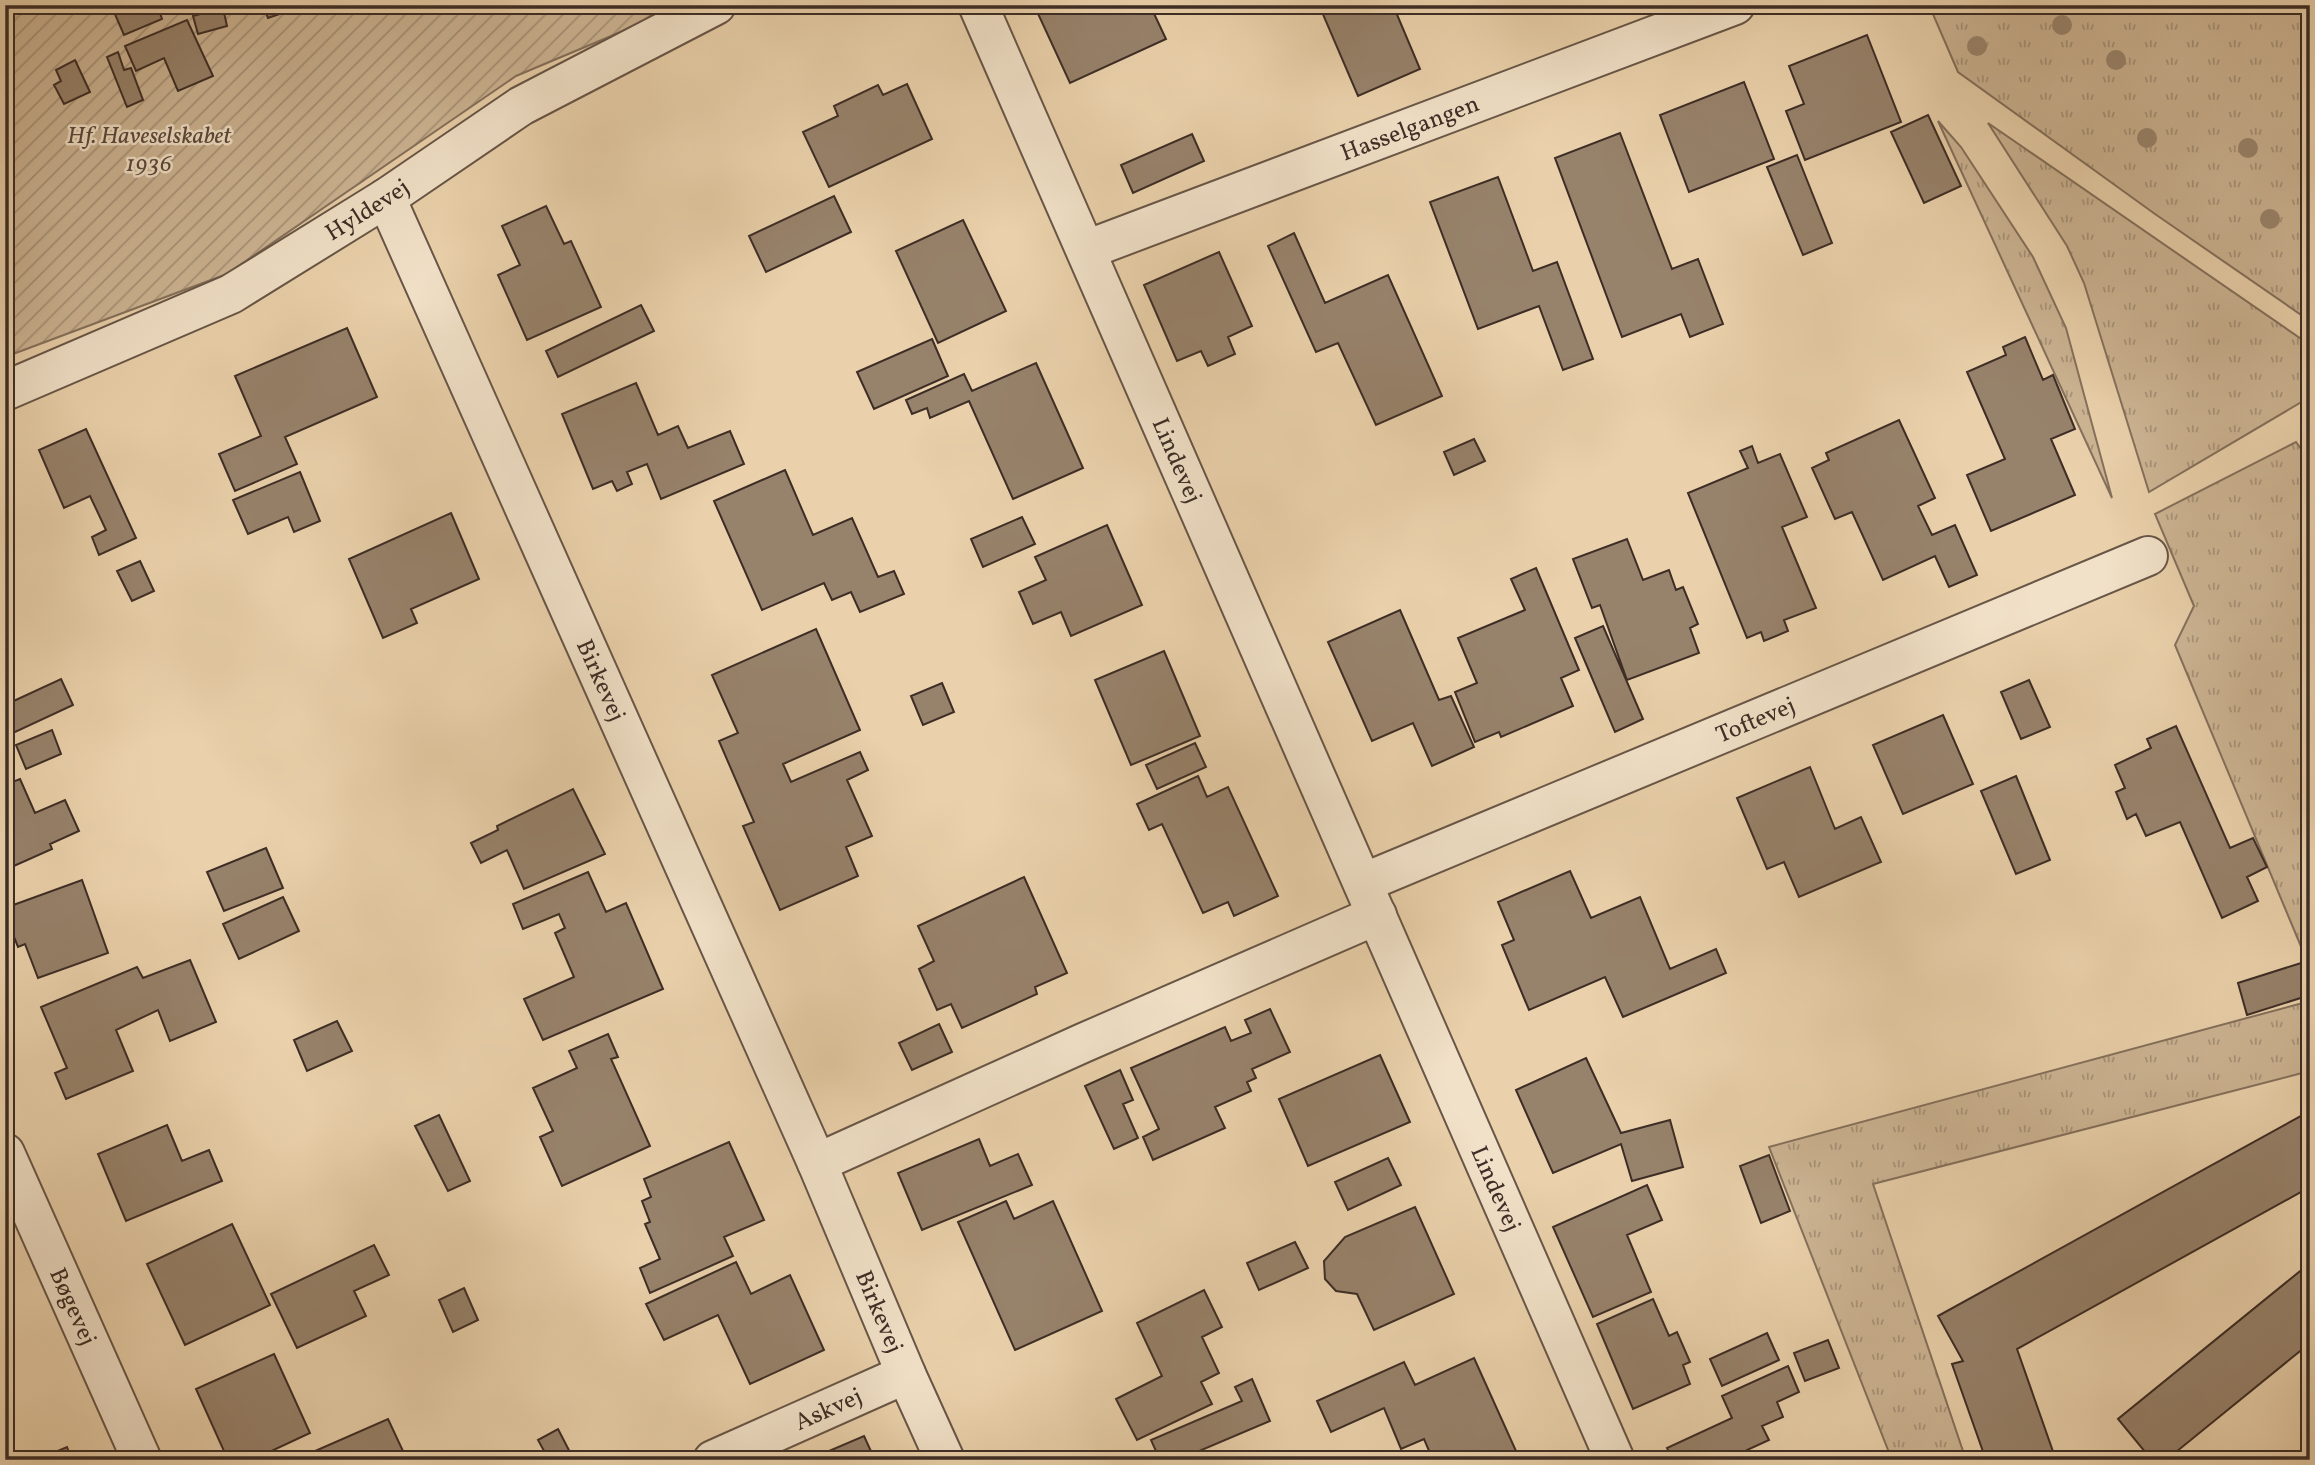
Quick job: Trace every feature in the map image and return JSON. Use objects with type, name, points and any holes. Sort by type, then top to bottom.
[{"type":"street","name":"Hyldevej","points":[[5,391],[231,294],[386,198],[521,106],[716,5]]},
{"type":"street","name":"Lindevej","points":[[978,5],[1615,1460]]},
{"type":"street","name":"Hasselgangen","points":[[1086,250],[1735,5]]},
{"type":"street","name":"Birkevej","points":[[386,198],[817,1163],[945,1460]]},
{"type":"street","name":"Toftevej","points":[[1370,899],[2148,556]]},
{"type":"street","points":[[817,1163],[1083,1043],[1370,899]]},
{"type":"street","name":"Bøgevej","points":[[5,1153],[142,1460]]},
{"type":"street","name":"Askvej","points":[[713,1460],[906,1374]]},
{"type":"green space","name":"Hf. Haveselskabet 1936","points":[[5,5],[685,5],[516,76],[227,274],[5,357]]},
{"type":"green space","points":[[1929,5],[2310,5],[2310,321],[2155,214],[1958,72]]},
{"type":"green space","points":[[1938,121],[1961,147],[2033,257],[2066,328],[2112,498]]},
{"type":"green space","points":[[1988,123],[2310,345],[2310,397],[2149,492],[2084,283],[2067,246]]},
{"type":"green space","points":[[2296,442],[2310,461],[2310,968],[2175,645],[2194,606],[2155,514]]},
{"type":"green space","points":[[2310,1001],[2310,1071],[1873,1184],[1966,1460],[1892,1460],[1769,1147]]},
{"type":"building","points":[[130,5],[162,5],[162,19],[124,35],[114,12]]},
{"type":"building","points":[[263,5],[293,5],[294,9],[268,18]]},
{"type":"building","points":[[1034,5],[1150,5],[1166,39],[1070,83]]},
{"type":"building","points":[[1319,5],[1393,5],[1420,69],[1358,96]]},
{"type":"building","points":[[223,8],[227,26],[198,34],[193,16]]},
{"type":"building","points":[[187,20],[213,76],[178,91],[164,58],[136,71],[125,46]]},
{"type":"building","points":[[1867,35],[1901,122],[1805,160],[1786,111],[1804,104],[1789,66]]},
{"type":"building","points":[[118,52],[124,70],[131,68],[143,100],[127,107],[107,57]]},
{"type":"building","points":[[75,60],[90,92],[64,104],[54,85],[61,81],[56,70]]},
{"type":"building","points":[[1744,82],[1774,159],[1689,192],[1660,115]]},
{"type":"building","points":[[907,84],[932,139],[829,187],[803,132],[838,116],[834,106],[878,85],[883,95]]},
{"type":"building","points":[[1928,115],[1961,186],[1924,203],[1891,132]]},
{"type":"building","points":[[1620,133],[1672,269],[1698,259],[1723,324],[1690,337],[1681,314],[1622,337],[1555,158]]},
{"type":"building","points":[[1192,134],[1204,161],[1133,193],[1121,165]]},
{"type":"building","points":[[1797,155],[1832,243],[1803,255],[1767,167]]},
{"type":"building","points":[[1498,177],[1533,271],[1557,262],[1593,359],[1563,370],[1539,306],[1478,329],[1430,202]]},
{"type":"building","points":[[834,196],[851,232],[766,272],[749,236]]},
{"type":"building","points":[[546,206],[564,244],[571,241],[601,307],[527,340],[498,275],[520,265],[502,226]]},
{"type":"building","points":[[963,220],[1006,311],[938,343],[896,251]]},
{"type":"building","points":[[1294,233],[1325,303],[1388,275],[1442,396],[1376,425],[1338,343],[1316,352],[1268,246]]},
{"type":"building","points":[[1219,252],[1252,326],[1228,337],[1235,354],[1208,366],[1201,351],[1177,361],[1144,285]]},
{"type":"building","points":[[641,305],[654,331],[558,377],[546,351]]},
{"type":"building","points":[[347,328],[377,397],[285,437],[297,464],[235,491],[219,454],[261,436],[235,376]]},
{"type":"building","points":[[2025,337],[2043,380],[2053,375],[2075,429],[2051,439],[2075,495],[1991,531],[1967,475],[2005,459],[1967,372],[2006,355],[2003,347]]},
{"type":"building","points":[[932,339],[948,376],[874,409],[857,372]]},
{"type":"building","points":[[1036,363],[1083,468],[1013,499],[969,401],[930,418],[927,408],[912,414],[906,400],[964,374],[972,391]]},
{"type":"building","points":[[636,383],[658,435],[678,426],[688,448],[730,431],[744,464],[661,499],[647,464],[627,472],[632,484],[617,491],[612,481],[593,489],[562,414]]},
{"type":"building","points":[[1899,420],[1935,498],[1918,506],[1932,535],[1955,525],[1977,575],[1949,587],[1935,556],[1883,580],[1852,512],[1835,519],[1812,468],[1829,460],[1826,453]]},
{"type":"building","points":[[86,429],[136,538],[99,555],[92,537],[106,530],[90,496],[64,508],[39,450]]},
{"type":"building","points":[[1474,439],[1485,461],[1454,475],[1444,452]]},
{"type":"building","points":[[1752,446],[1758,463],[1780,454],[1807,517],[1782,527],[1816,608],[1784,620],[1788,631],[1764,641],[1761,632],[1747,638],[1688,493],[1748,468],[1740,451]]},
{"type":"building","points":[[785,470],[813,535],[852,518],[878,577],[894,571],[904,594],[860,612],[851,592],[832,600],[824,583],[762,610],[714,501]]},
{"type":"building","points":[[300,472],[320,521],[294,532],[288,517],[248,534],[233,500]]},
{"type":"building","points":[[451,513],[479,579],[411,609],[417,623],[383,638],[349,559]]},
{"type":"building","points":[[1022,517],[1035,544],[983,567],[971,539]]},
{"type":"building","points":[[1107,525],[1142,605],[1071,636],[1061,612],[1033,624],[1019,592],[1046,580],[1035,557]]},
{"type":"building","points":[[1627,539],[1643,580],[1669,570],[1676,590],[1683,587],[1698,624],[1690,628],[1699,653],[1627,680],[1600,605],[1592,608],[1573,559]]},
{"type":"building","points":[[140,561],[154,591],[132,601],[117,571]]},
{"type":"building","points":[[1536,568],[1579,670],[1561,678],[1573,706],[1501,737],[1499,732],[1475,742],[1455,692],[1477,683],[1458,638],[1525,610],[1511,579]]},
{"type":"building","points":[[1400,610],[1439,700],[1451,696],[1474,747],[1432,766],[1413,723],[1372,741],[1328,642]]},
{"type":"building","points":[[1603,626],[1643,719],[1615,732],[1575,638]]},
{"type":"building","points":[[816,629],[860,730],[783,764],[791,782],[860,752],[868,770],[847,780],[872,836],[846,847],[858,876],[780,910],[743,826],[754,822],[719,741],[738,733],[712,675]]},
{"type":"building","points":[[1164,651],[1200,736],[1131,765],[1095,680]]},
{"type":"building","points":[[61,679],[73,705],[13,733],[5,715],[5,705]]},
{"type":"building","points":[[2029,680],[2050,727],[2021,739],[2001,692]]},
{"type":"building","points":[[942,683],[954,712],[923,725],[911,696]]},
{"type":"building","points":[[1943,715],[1973,784],[1903,814],[1873,745]]},
{"type":"building","points":[[2176,726],[2230,848],[2253,838],[2267,867],[2247,877],[2258,901],[2222,918],[2180,822],[2146,836],[2136,814],[2127,819],[2116,792],[2125,788],[2115,765],[2151,748],[2147,739]]},
{"type":"building","points":[[52,730],[61,754],[26,769],[16,745]]},
{"type":"building","points":[[1195,743],[1206,767],[1157,789],[1146,765]]},
{"type":"building","points":[[1810,767],[1835,829],[1861,817],[1881,862],[1799,897],[1784,862],[1767,869],[1737,798]]},
{"type":"building","points":[[1198,776],[1207,797],[1228,787],[1278,896],[1234,916],[1228,902],[1203,913],[1162,824],[1149,830],[1137,804]]},
{"type":"building","points":[[2016,776],[2050,860],[2016,874],[1981,791]]},
{"type":"building","points":[[20,779],[35,813],[65,800],[79,831],[50,844],[52,849],[5,870],[5,785]]},
{"type":"building","points":[[573,789],[605,854],[524,889],[507,850],[481,863],[471,843],[498,830],[497,826]]},
{"type":"building","points":[[266,848],[283,888],[224,911],[207,872]]},
{"type":"building","points":[[1570,871],[1591,918],[1640,897],[1670,969],[1716,949],[1726,973],[1623,1017],[1605,977],[1529,1010],[1502,945],[1514,940],[1498,902]]},
{"type":"building","points":[[588,872],[606,912],[626,903],[663,989],[543,1040],[524,999],[574,977],[555,933],[565,928],[559,914],[523,929],[513,904]]},
{"type":"building","points":[[1024,877],[1067,973],[1035,987],[1037,994],[962,1028],[951,1004],[937,1010],[919,969],[934,961],[918,926]]},
{"type":"building","points":[[82,880],[108,953],[38,978],[25,944],[18,947],[5,915],[5,908]]},
{"type":"building","points":[[283,897],[299,931],[239,959],[223,924]]},
{"type":"building","points":[[190,960],[216,1022],[170,1041],[158,1010],[116,1030],[133,1071],[66,1099],[55,1073],[67,1068],[41,1007],[137,967],[143,978]]},
{"type":"building","points":[[2301,963],[2310,995],[2247,1015],[2238,983]]},
{"type":"building","points":[[1270,1009],[1290,1052],[1252,1069],[1256,1078],[1247,1082],[1251,1091],[1215,1107],[1225,1128],[1153,1160],[1143,1137],[1159,1129],[1131,1068],[1225,1027],[1231,1041],[1251,1033],[1245,1020]]},
{"type":"building","points":[[337,1021],[352,1051],[307,1071],[294,1040]]},
{"type":"building","points":[[939,1024],[952,1052],[912,1070],[899,1043]]},
{"type":"building","points":[[608,1034],[618,1057],[611,1059],[650,1146],[562,1186],[540,1137],[553,1131],[533,1088],[577,1068],[569,1051]]},
{"type":"building","points":[[1380,1055],[1410,1122],[1308,1166],[1279,1099]]},
{"type":"building","points":[[1586,1058],[1621,1133],[1670,1120],[1683,1167],[1632,1181],[1621,1144],[1553,1173],[1516,1090]]},
{"type":"building","points":[[1120,1070],[1133,1100],[1123,1104],[1138,1138],[1114,1149],[1085,1086]]},
{"type":"building","points":[[2310,1111],[2310,1187],[2017,1349],[2056,1460],[1986,1460],[1952,1364],[1963,1361],[1938,1316]]},
{"type":"building","points":[[439,1115],[470,1181],[448,1191],[415,1126]]},
{"type":"building","points":[[167,1125],[182,1161],[209,1150],[222,1181],[126,1221],[98,1154]]},
{"type":"building","points":[[979,1139],[990,1166],[1018,1154],[1032,1185],[922,1230],[898,1173]]},
{"type":"building","points":[[729,1142],[764,1220],[724,1237],[733,1256],[650,1293],[640,1268],[660,1259],[645,1224],[650,1222],[642,1201],[651,1197],[644,1179]]},
{"type":"building","points":[[1769,1155],[1790,1211],[1761,1223],[1740,1166]]},
{"type":"building","points":[[1388,1158],[1401,1185],[1348,1210],[1335,1182]]},
{"type":"building","points":[[1647,1185],[1662,1220],[1627,1235],[1651,1292],[1593,1317],[1553,1227]]},
{"type":"building","points":[[1006,1201],[1014,1219],[1053,1201],[1102,1311],[1015,1350],[958,1222]]},
{"type":"building","points":[[1415,1207],[1454,1294],[1374,1330],[1357,1294],[1336,1291],[1325,1279],[1324,1261],[1345,1237]]},
{"type":"building","points":[[232,1224],[270,1305],[185,1345],[147,1264]]},
{"type":"building","points":[[1295,1242],[1308,1268],[1259,1290],[1247,1263]]},
{"type":"building","points":[[374,1245],[389,1275],[354,1291],[366,1316],[297,1348],[271,1294]]},
{"type":"building","points":[[736,1262],[751,1294],[790,1275],[824,1350],[750,1384],[718,1315],[664,1340],[646,1304]]},
{"type":"building","points":[[2310,1263],[2310,1343],[2171,1456],[2172,1460],[2148,1460],[2151,1459],[2118,1419]]},
{"type":"building","points":[[464,1288],[478,1320],[453,1332],[439,1300]]},
{"type":"building","points":[[1204,1290],[1222,1327],[1202,1337],[1219,1373],[1201,1382],[1212,1404],[1137,1440],[1116,1399],[1162,1376],[1137,1323]]},
{"type":"building","points":[[1653,1299],[1669,1336],[1677,1332],[1690,1362],[1683,1365],[1690,1384],[1633,1409],[1597,1324]]},
{"type":"building","points":[[1767,1333],[1779,1360],[1722,1386],[1710,1359]]},
{"type":"building","points":[[1828,1340],[1839,1368],[1805,1381],[1794,1353]]},
{"type":"building","points":[[274,1354],[310,1433],[252,1460],[228,1460],[196,1389]]},
{"type":"building","points":[[1474,1358],[1516,1451],[1496,1460],[1433,1460],[1424,1439],[1401,1449],[1384,1408],[1331,1432],[1317,1401],[1404,1362],[1415,1385]]},
{"type":"building","points":[[1788,1366],[1799,1392],[1777,1402],[1783,1417],[1762,1426],[1769,1440],[1747,1450],[1751,1460],[1673,1460],[1667,1448],[1732,1418],[1722,1396]]},
{"type":"building","points":[[1252,1379],[1270,1421],[1178,1460],[1160,1460],[1151,1440],[1242,1401],[1235,1387]]},
{"type":"building","points":[[388,1419],[403,1451],[390,1458],[391,1460],[309,1460],[306,1455]]},
{"type":"building","points":[[558,1429],[574,1460],[549,1460],[538,1440]]},
{"type":"building","points":[[864,1436],[875,1460],[808,1460]]},
{"type":"building","points":[[67,1447],[72,1460],[36,1460]]}]
